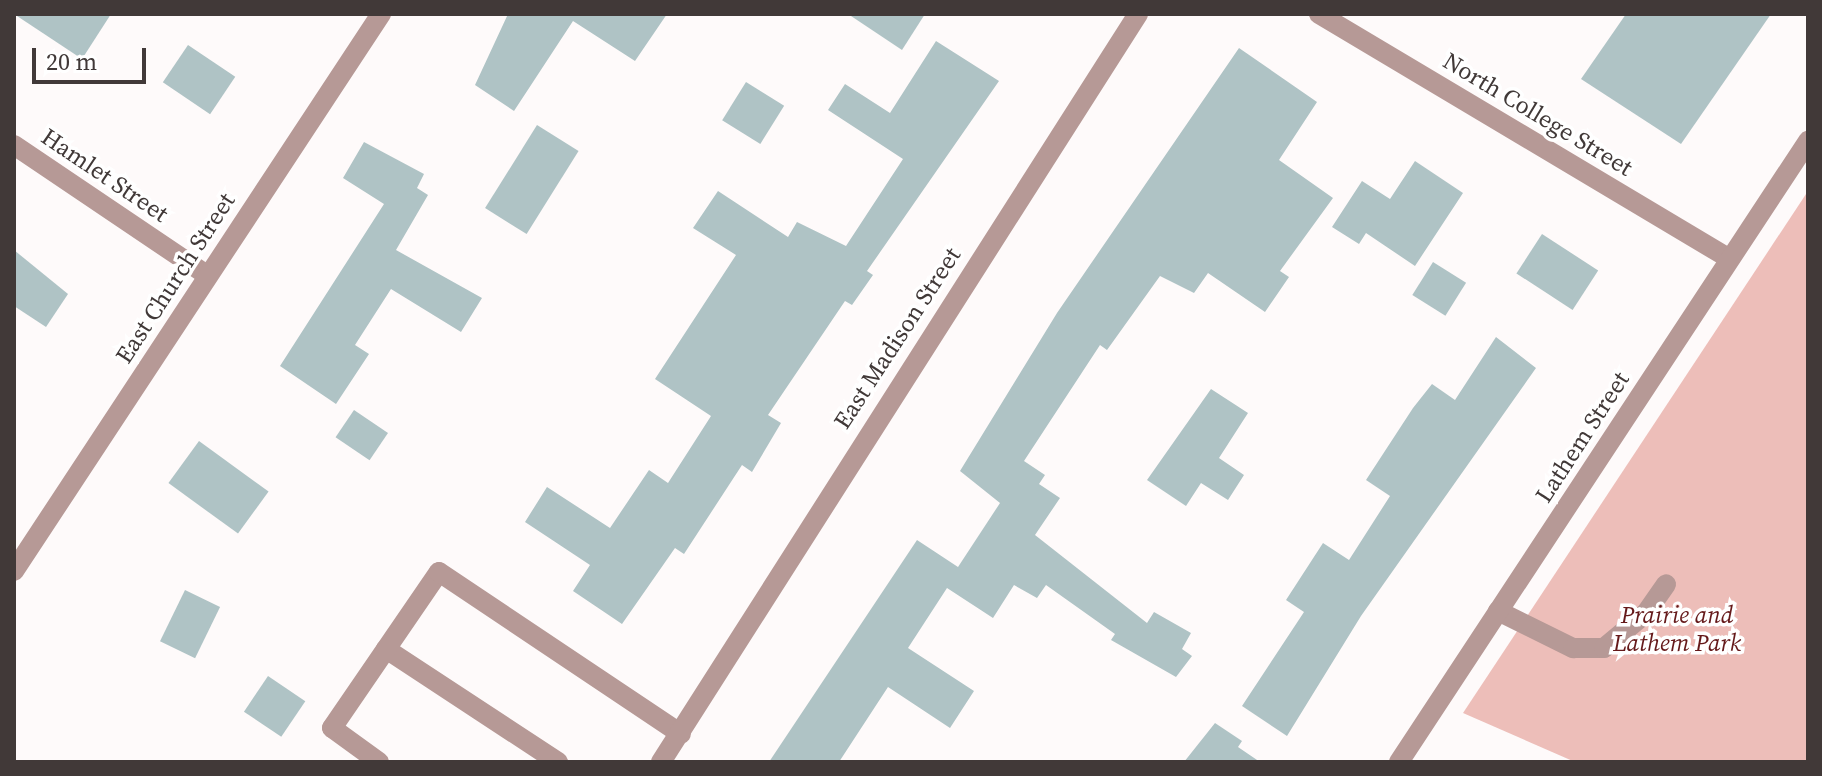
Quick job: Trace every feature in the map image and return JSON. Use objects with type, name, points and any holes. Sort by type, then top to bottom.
[{"type":"street","name":"East Church Street","points":[[14,571],[381,14]]},
{"type":"street","name":"East Madison Street","points":[[661,762],[707,694],[751,611],[1138,14]]},
{"type":"street","name":"North College Street","points":[[1319,14],[1730,259]]},
{"type":"street","name":"Lathem Street","points":[[1399,762],[1808,141]]},
{"type":"street","name":"Hamlet Street","points":[[14,145],[207,275]]},
{"type":"street","points":[[379,762],[332,728],[439,572],[681,734]]},
{"type":"street","points":[[1498,611],[1573,648],[1604,648],[1646,613],[1666,584]]},
{"type":"street","points":[[386,649],[558,762]]},
{"type":"green space","name":"Prairie and Lathem Park","points":[[1808,191],[1808,762],[1575,762],[1463,713]]},
{"type":"building","points":[[14,14],[111,14],[82,59]]},
{"type":"building","points":[[508,14],[667,14],[635,61],[573,21],[514,111],[475,85]]},
{"type":"building","points":[[848,14],[925,14],[902,50]]},
{"type":"building","points":[[1626,14],[1771,14],[1681,144],[1581,79]]},
{"type":"building","points":[[936,41],[999,81],[867,271],[873,275],[852,305],[845,301],[768,415],[781,423],[752,472],[742,465],[684,554],[675,548],[622,624],[573,591],[590,565],[525,522],[547,487],[610,528],[649,470],[668,483],[711,416],[655,379],[736,255],[693,228],[718,191],[788,237],[797,222],[846,246],[903,159],[828,110],[845,84],[890,113]]},
{"type":"building","points":[[188,45],[235,77],[210,114],[163,82]]},
{"type":"building","points":[[1239,48],[1317,102],[1279,160],[1333,198],[1280,271],[1289,277],[1265,312],[1208,273],[1194,293],[1160,276],[1107,350],[1100,345],[1024,461],[1045,475],[1039,484],[1060,498],[1035,535],[1147,623],[1154,612],[1191,633],[1182,649],[1192,656],[1176,677],[1111,640],[1115,634],[1046,585],[1037,598],[1014,585],[993,618],[947,588],[908,648],[974,691],[950,728],[888,687],[839,762],[769,762],[917,540],[958,567],[1000,503],[960,471],[1057,313]]},
{"type":"building","points":[[746,82],[784,106],[760,144],[722,120]]},
{"type":"building","points":[[537,125],[579,151],[527,234],[485,208]]},
{"type":"building","points":[[364,142],[424,174],[417,188],[428,195],[396,250],[482,298],[461,332],[391,289],[355,345],[369,354],[336,404],[280,366],[384,204],[343,178]]},
{"type":"building","points":[[1415,161],[1463,193],[1415,266],[1366,233],[1359,244],[1332,227],[1362,181],[1390,199]]},
{"type":"building","points":[[1542,234],[1598,270],[1573,310],[1516,273]]},
{"type":"building","points":[[14,250],[68,294],[46,327],[14,306]]},
{"type":"building","points":[[1433,262],[1466,283],[1445,316],[1412,295]]},
{"type":"building","points":[[1496,337],[1536,368],[1361,616],[1287,736],[1242,706],[1304,612],[1286,600],[1323,543],[1349,560],[1390,496],[1366,480],[1413,408],[1432,384],[1455,400]]},
{"type":"building","points":[[1211,389],[1248,413],[1219,458],[1244,475],[1228,500],[1201,483],[1186,506],[1147,480]]},
{"type":"building","points":[[354,410],[388,433],[370,460],[336,437]]},
{"type":"building","points":[[199,441],[269,492],[238,534],[168,483]]},
{"type":"building","points":[[185,590],[220,607],[195,658],[160,641]]},
{"type":"building","points":[[268,676],[305,701],[281,737],[244,712]]},
{"type":"building","points":[[1215,723],[1242,741],[1238,747],[1260,762],[1184,762]]}]
